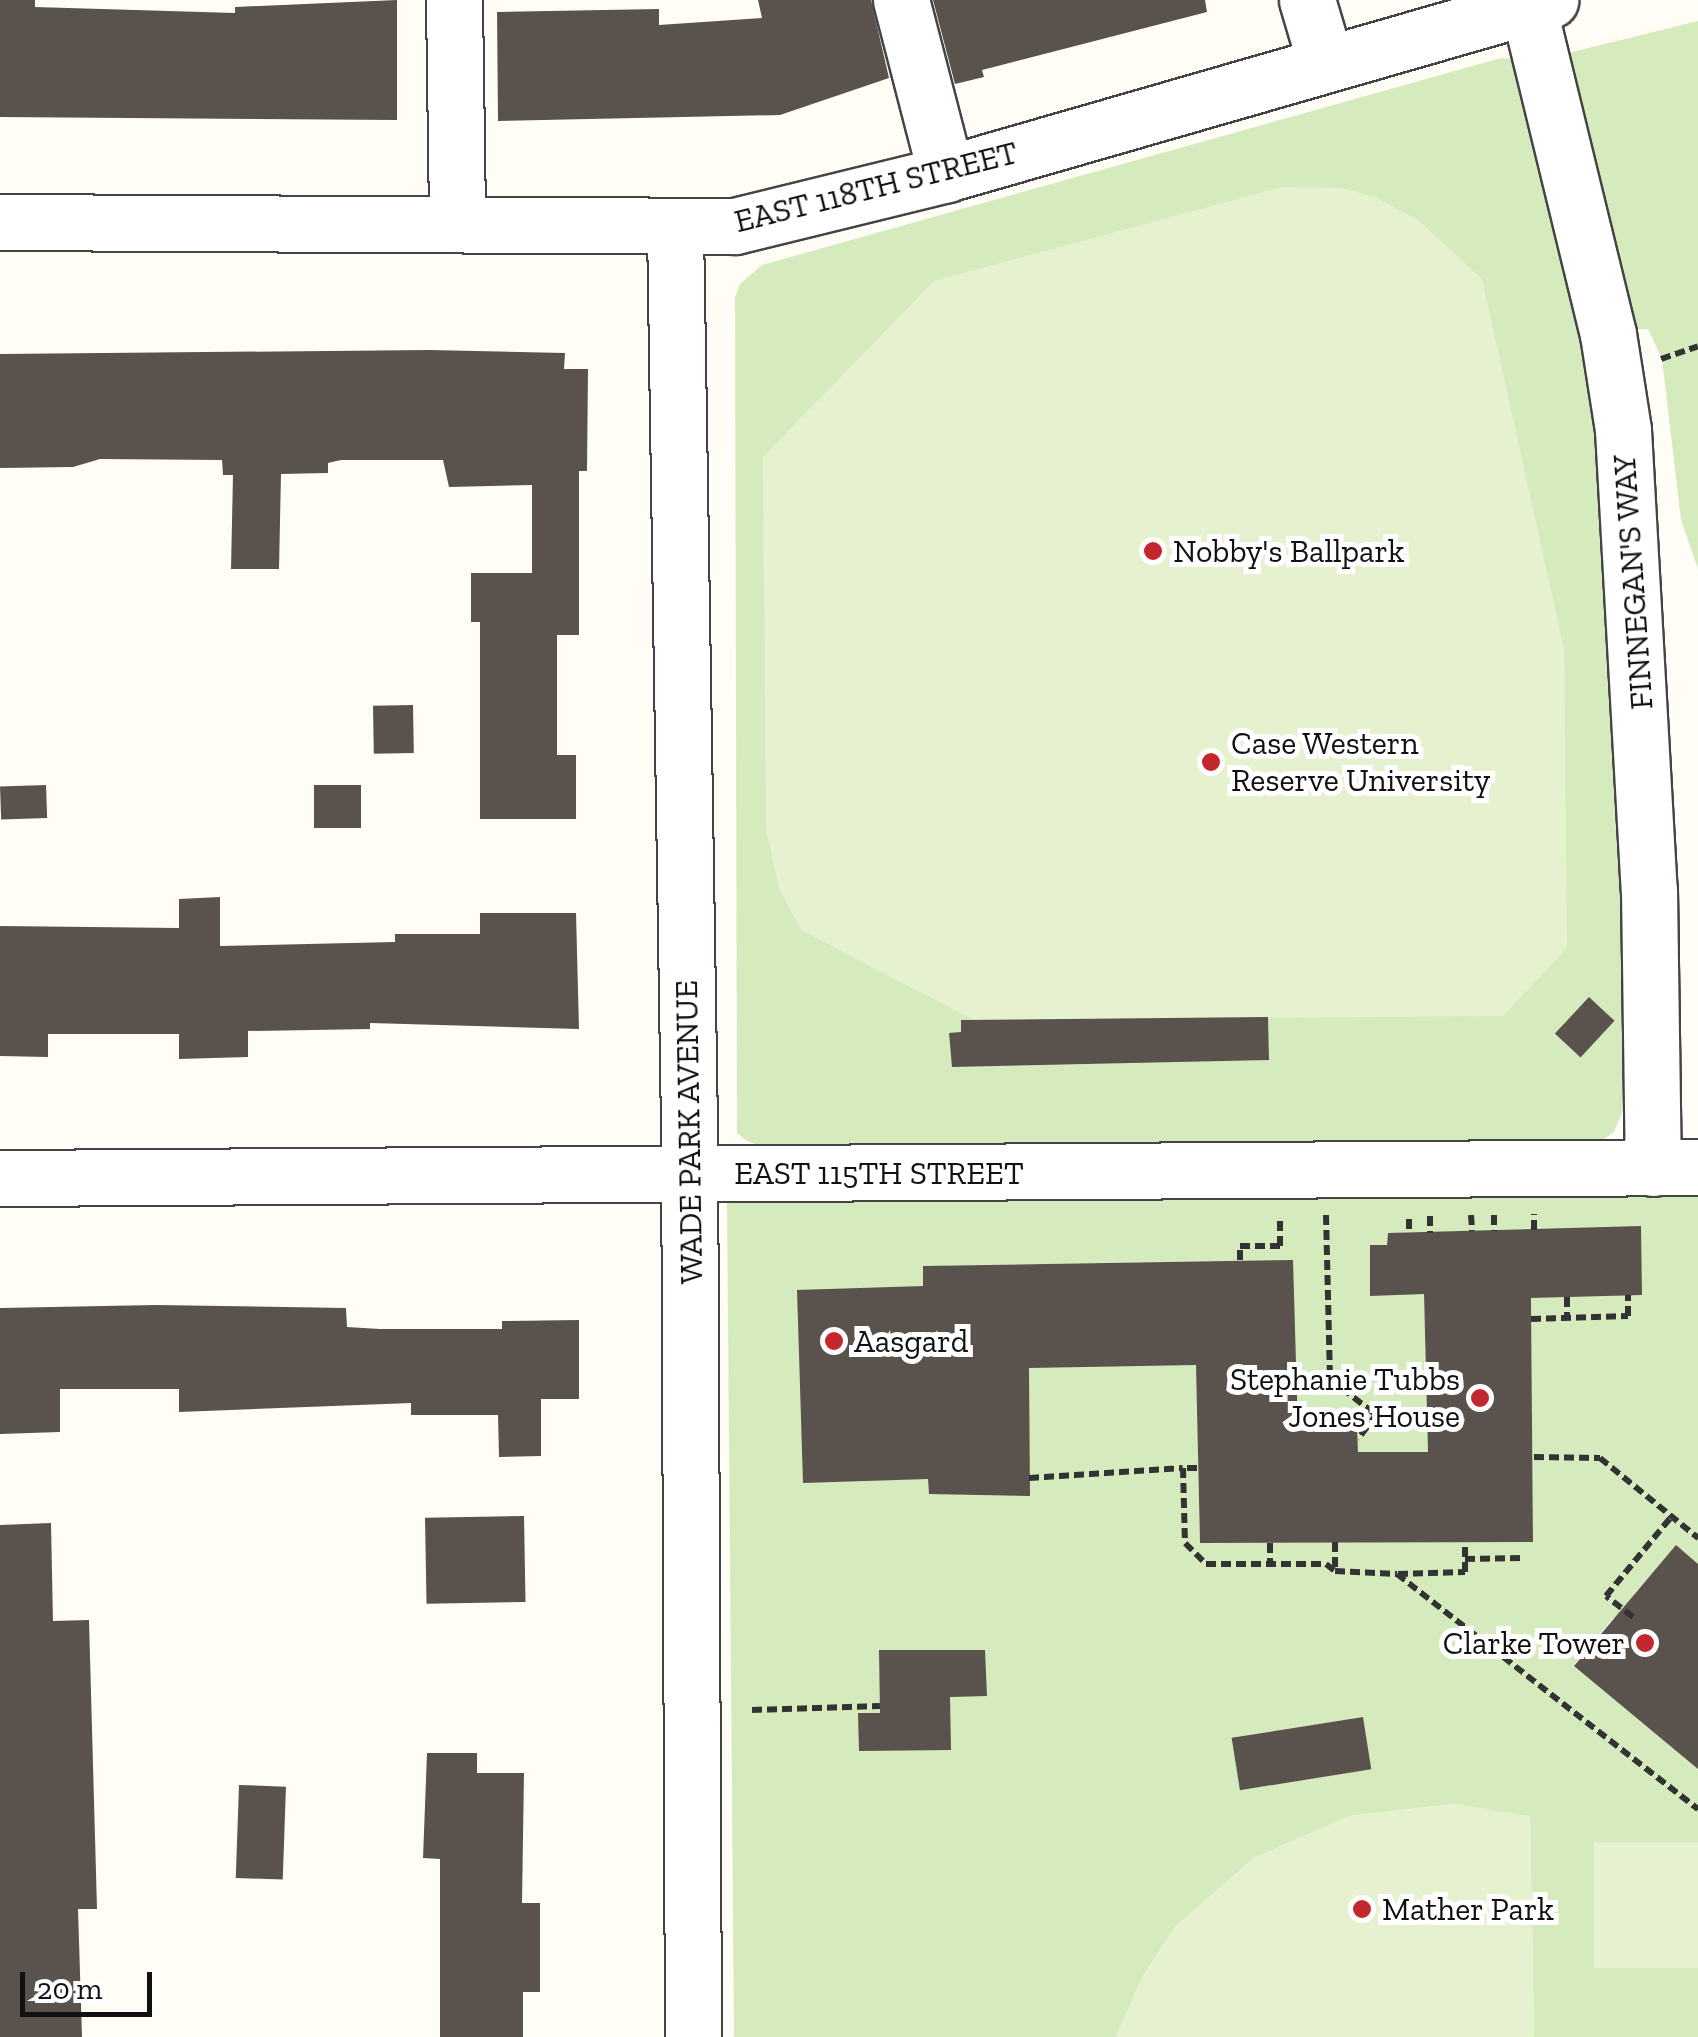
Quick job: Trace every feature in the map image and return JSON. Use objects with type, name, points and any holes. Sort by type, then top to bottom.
[{"type":"street","points":[[454,0],[458,224]]},
{"type":"street","points":[[900,0],[946,174]]},
{"type":"street","points":[[1307,0],[1326,64]]},
{"type":"street","name":"EAST 118TH STREET","points":[[0,222],[735,226],[946,174],[1539,3]]},
{"type":"street","name":"FINNEGAN'S WAY","points":[[1539,3],[1608,334],[1623,430],[1648,870],[1675,1167]]},
{"type":"street","name":"WADE PARK AVENUE","points":[[675,226],[690,1174],[693,2037]]},
{"type":"street","name":"EAST 115TH STREET","points":[[0,1178],[1675,1167]]},
{"type":"path","points":[[1655,361],[1698,346]]},
{"type":"path","points":[[1326,1209],[1330,1379],[1376,1415],[1426,1428]]},
{"type":"path","points":[[1240,1260],[1240,1246],[1280,1246],[1280,1210]]},
{"type":"path","points":[[1532,1319],[1628,1316],[1628,1296]]},
{"type":"path","points":[[1567,1297],[1568,1318]]},
{"type":"path","points":[[1358,1439],[1376,1415]]},
{"type":"path","points":[[1534,1457],[1600,1458],[1698,1538]]},
{"type":"path","points":[[1183,1468],[1185,1543],[1206,1564],[1326,1564],[1336,1571],[1397,1574],[1466,1572],[1465,1542]]},
{"type":"path","points":[[1029,1478],[1129,1476],[1146,1469],[1197,1468]]},
{"type":"path","points":[[1633,1617],[1606,1596],[1672,1516]]},
{"type":"path","points":[[1336,1542],[1336,1571]]},
{"type":"path","points":[[1270,1543],[1270,1564]]},
{"type":"path","points":[[1465,1559],[1523,1558]]},
{"type":"path","points":[[1397,1574],[1698,1809]]},
{"type":"path","points":[[752,1710],[880,1706]]},
{"type":"green space","points":[[1698,21],[1698,569],[1681,520],[1662,359],[1648,329],[1634,329],[1560,55]]},
{"type":"green space","name":"Nobby's Ballpark","points":[[1501,58],[1521,60],[1600,429],[1616,589],[1625,1006],[1625,1106],[1614,1132],[1595,1145],[761,1146],[747,1141],[737,1133],[735,297],[740,284],[762,265]]},
{"type":"green space","name":"Nobby's Ballpark","points":[[1282,187],[1341,188],[1375,197],[1418,220],[1482,279],[1564,649],[1567,948],[1503,1016],[974,1020],[801,930],[779,888],[766,829],[763,457],[934,281]]},
{"type":"green space","points":[[1698,1187],[1698,1564],[1676,1546],[1635,1593],[1624,1620],[1613,1618],[1574,1665],[1698,1768],[1698,2037],[1534,2037],[1530,1817],[1453,1804],[1350,1816],[1254,1858],[1175,1927],[1143,1976],[1116,2037],[734,2037],[727,1202]],"holes":[[[1388,1233],[1531,1298],[1533,1541],[1200,1543],[1196,1323],[1029,1324],[1029,1478],[929,1493],[924,1266],[1292,1260],[1299,1453],[1318,1430],[1356,1428],[1358,1452],[1373,1452],[1373,1462],[1429,1480],[1424,1294],[1387,1245]],[[1363,1717],[1371,1769],[1241,1790],[1232,1738]]]},
{"type":"green space","name":"Mather Park","points":[[1453,1804],[1530,1816],[1534,2037],[1116,2037],[1143,1976],[1175,1927],[1254,1858],[1350,1816]]},
{"type":"green space","points":[[1594,1842],[1698,1842],[1698,1968],[1594,1968]]},
{"type":"building","points":[[0,0],[35,0],[35,7],[235,13],[235,7],[397,0],[397,120],[0,117]]},
{"type":"building","points":[[758,0],[871,0],[889,78],[780,115],[498,121],[497,12],[659,9],[659,25],[762,18]]},
{"type":"building","points":[[933,0],[1205,0],[1207,12],[982,70],[984,77],[955,84]]},
{"type":"building","points":[[429,350],[565,353],[564,369],[588,369],[587,471],[579,471],[579,635],[557,635],[557,755],[576,755],[576,819],[480,819],[480,622],[471,622],[471,573],[532,573],[532,485],[449,487],[443,460],[341,460],[328,463],[328,473],[281,474],[279,569],[231,569],[233,475],[223,475],[222,460],[100,459],[73,467],[0,468],[0,354]]},
{"type":"building","points":[[413,705],[414,753],[374,754],[373,706]]},
{"type":"building","points":[[46,785],[47,818],[1,820],[0,787]]},
{"type":"building","points":[[314,785],[361,785],[361,828],[314,828]]},
{"type":"building","points":[[220,897],[220,946],[395,942],[395,934],[480,934],[480,913],[576,913],[579,1029],[370,1023],[370,1029],[248,1031],[248,1057],[179,1059],[179,1034],[48,1034],[48,1057],[0,1056],[0,926],[179,928],[179,899]]},
{"type":"building","points":[[1589,997],[1615,1021],[1580,1057],[1555,1034]]},
{"type":"building","points":[[1268,1017],[1269,1060],[952,1067],[949,1033],[961,1032],[961,1020]]},
{"type":"building","name":"Stephanie Tubbs Jones House","points":[[1641,1226],[1642,1295],[1531,1298],[1533,1542],[1200,1543],[1196,1365],[1029,1368],[1030,1496],[929,1494],[928,1479],[803,1483],[797,1290],[923,1286],[923,1266],[1293,1260],[1298,1431],[1357,1428],[1358,1452],[1428,1452],[1424,1294],[1370,1296],[1370,1245],[1387,1245],[1388,1233]]},
{"type":"building","points":[[0,1308],[346,1308],[347,1327],[380,1329],[502,1329],[502,1321],[579,1320],[579,1399],[541,1399],[541,1456],[499,1457],[498,1415],[411,1415],[411,1403],[179,1412],[179,1389],[60,1389],[60,1432],[0,1434]]},
{"type":"building","points":[[524,1516],[526,1602],[427,1604],[425,1518]]},
{"type":"building","points":[[51,1523],[53,1621],[89,1620],[97,1909],[78,1909],[82,2037],[0,2037],[0,1525]]},
{"type":"building","name":"Clarke Tower","points":[[1676,1545],[1698,1564],[1698,1769],[1574,1666]]},
{"type":"building","points":[[879,1650],[985,1650],[987,1696],[950,1697],[951,1750],[859,1751],[858,1713],[880,1713]]},
{"type":"building","points":[[1363,1717],[1371,1769],[1240,1790],[1232,1738]]},
{"type":"building","points":[[427,1753],[477,1753],[477,1773],[524,1773],[522,1903],[540,1903],[540,1992],[523,1992],[523,2037],[440,2037],[440,1859],[423,1858]]},
{"type":"building","points":[[239,1785],[286,1787],[283,1880],[236,1878]]},
{"type":"place","name":"Nobby's Ballpark","points":[[1153,551]]},
{"type":"place","name":"Case Western Reserve University","points":[[1211,762]]},
{"type":"place","name":"Aasgard","points":[[834,1341]]},
{"type":"place","name":"Stephanie Tubbs Jones House","points":[[1480,1398]]},
{"type":"place","name":"Clarke Tower","points":[[1645,1643]]},
{"type":"place","name":"Mather Park","points":[[1362,1909]]}]
